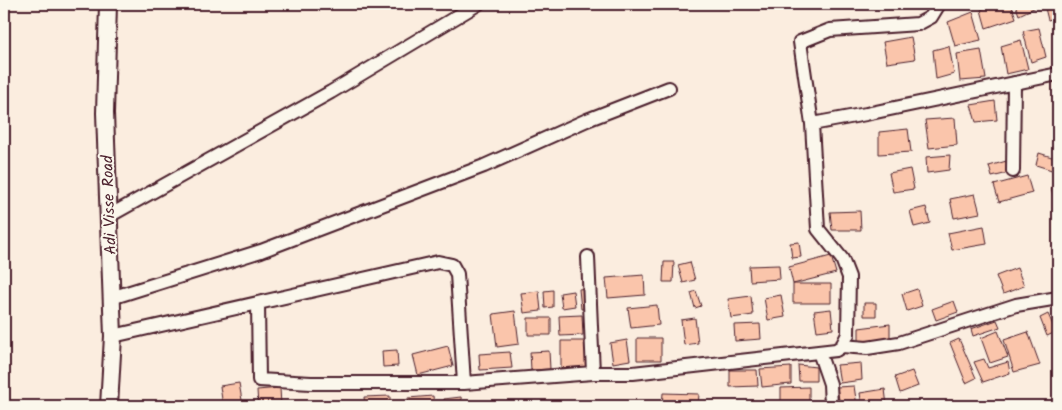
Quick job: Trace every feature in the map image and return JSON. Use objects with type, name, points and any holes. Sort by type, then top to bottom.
[{"type":"street","name":"Adi Visse Road","points":[[108,4],[104,113],[113,336],[109,406]]},
{"type":"street","points":[[109,216],[322,96],[478,4]]},
{"type":"street","points":[[258,304],[259,380],[311,383],[464,383],[593,373],[633,372],[836,350],[842,346],[848,334],[849,277],[842,259],[818,229],[812,124],[800,42],[830,30],[918,24],[931,17],[939,4]]},
{"type":"street","points":[[812,124],[1058,74]]},
{"type":"street","points":[[1013,172],[1014,83]]},
{"type":"street","points":[[111,298],[261,251],[484,166],[587,120],[669,88]]},
{"type":"street","points":[[588,257],[593,373]]},
{"type":"street","points":[[113,336],[438,262],[452,265],[457,274],[464,383]]},
{"type":"street","points":[[842,346],[867,348],[899,342],[1016,304],[1058,298]]},
{"type":"street","points":[[819,352],[830,384],[832,406]]},
{"type":"building","points":[[996,4],[1011,4],[1016,18],[986,28],[981,10]]},
{"type":"building","points":[[1015,4],[1040,4],[1040,5],[1019,15]]},
{"type":"building","points":[[1044,4],[1058,4],[1058,17],[1048,20]]},
{"type":"building","points":[[973,12],[981,40],[955,46],[948,22]]},
{"type":"building","points":[[1039,28],[1046,57],[1031,62],[1023,31]]},
{"type":"building","points":[[911,37],[915,59],[887,63],[883,42]]},
{"type":"building","points":[[1021,40],[1028,69],[1006,74],[1001,46]]},
{"type":"building","points":[[949,46],[954,74],[936,79],[933,50]]},
{"type":"building","points":[[981,50],[986,79],[960,81],[957,54]]},
{"type":"building","points":[[995,101],[997,120],[976,122],[971,105]]},
{"type":"building","points":[[955,118],[957,145],[929,148],[925,120]]},
{"type":"building","points":[[908,129],[911,152],[879,154],[879,132]]},
{"type":"building","points":[[1039,153],[1058,159],[1058,172],[1036,165]]},
{"type":"building","points":[[950,155],[949,170],[927,173],[926,157]]},
{"type":"building","points":[[1017,158],[1020,170],[992,177],[989,166]]},
{"type":"building","points":[[910,169],[914,189],[893,192],[889,173]]},
{"type":"building","points":[[1027,176],[1032,193],[999,202],[994,185]]},
{"type":"building","points":[[1058,185],[1058,210],[1057,211],[1051,187]]},
{"type":"building","points":[[975,194],[980,213],[954,218],[950,199]]},
{"type":"building","points":[[926,207],[930,223],[914,227],[910,211]]},
{"type":"building","points":[[860,211],[861,230],[832,230],[830,212]]},
{"type":"building","points":[[984,226],[987,244],[952,250],[948,233]]},
{"type":"building","points":[[799,242],[801,257],[792,258],[790,243]]},
{"type":"building","points":[[831,256],[836,273],[793,284],[789,267]]},
{"type":"building","points":[[664,262],[674,262],[673,282],[663,282]]},
{"type":"building","points":[[690,262],[695,280],[683,283],[678,265]]},
{"type":"building","points":[[779,265],[780,279],[750,281],[749,266]]},
{"type":"building","points":[[1017,268],[1024,286],[1003,294],[996,276]]},
{"type":"building","points":[[644,275],[645,295],[608,298],[606,278]]},
{"type":"building","points":[[793,284],[831,284],[831,303],[793,303]]},
{"type":"building","points":[[587,288],[590,308],[581,309],[579,289]]},
{"type":"building","points":[[917,289],[922,306],[907,311],[902,294]]},
{"type":"building","points":[[553,290],[553,307],[545,308],[544,291]]},
{"type":"building","points":[[539,291],[541,311],[524,313],[521,293]]},
{"type":"building","points":[[573,291],[575,306],[562,308],[560,293]]},
{"type":"building","points":[[696,291],[701,306],[695,308],[691,293]]},
{"type":"building","points":[[781,295],[785,317],[768,320],[764,298]]},
{"type":"building","points":[[751,296],[753,315],[731,318],[728,299]]},
{"type":"building","points":[[954,301],[958,312],[936,320],[932,309]]},
{"type":"building","points":[[864,303],[876,303],[876,316],[864,316]]},
{"type":"building","points":[[657,305],[659,325],[631,328],[628,308]]},
{"type":"building","points":[[831,309],[833,329],[817,331],[814,311]]},
{"type":"building","points":[[515,311],[519,344],[497,347],[493,314]]},
{"type":"building","points":[[1048,314],[1056,332],[1047,336],[1040,318]]},
{"type":"building","points":[[582,315],[583,335],[560,336],[559,316]]},
{"type":"building","points":[[528,318],[551,318],[551,335],[528,335]]},
{"type":"building","points":[[695,318],[698,343],[684,345],[681,320]]},
{"type":"building","points":[[997,320],[1000,327],[973,336],[971,329]]},
{"type":"building","points":[[760,324],[761,339],[735,341],[734,325]]},
{"type":"building","points":[[890,324],[890,339],[859,343],[859,328]]},
{"type":"building","points":[[998,331],[1008,357],[990,363],[981,338]]},
{"type":"building","points":[[1028,332],[1040,365],[1014,372],[1004,340]]},
{"type":"building","points":[[637,338],[661,338],[661,360],[637,360]]},
{"type":"building","points":[[959,339],[976,378],[966,383],[950,343]]},
{"type":"building","points":[[627,340],[630,360],[613,363],[610,343]]},
{"type":"building","points":[[561,341],[590,341],[590,368],[561,368]]},
{"type":"building","points":[[448,346],[453,366],[418,375],[413,355]]},
{"type":"building","points":[[397,350],[398,366],[383,367],[382,351]]},
{"type":"building","points":[[549,351],[550,369],[531,370],[530,352]]},
{"type":"building","points":[[510,352],[512,368],[480,370],[479,354]]},
{"type":"building","points":[[984,359],[988,368],[1008,362],[1010,373],[983,382],[974,362]]},
{"type":"building","points":[[861,363],[862,380],[840,383],[837,365]]},
{"type":"building","points":[[798,365],[816,367],[816,381],[799,381]]},
{"type":"building","points":[[791,367],[791,384],[762,387],[760,369]]},
{"type":"building","points":[[730,370],[757,370],[758,386],[730,387]]},
{"type":"building","points":[[912,371],[918,386],[900,393],[895,377]]},
{"type":"building","points":[[239,383],[243,406],[223,406],[220,386]]},
{"type":"building","points":[[854,386],[857,406],[840,406],[837,387]]},
{"type":"building","points":[[809,387],[809,406],[781,406],[781,388]]},
{"type":"building","points":[[280,388],[281,406],[258,406],[257,390]]},
{"type":"building","points":[[885,389],[887,406],[862,406],[860,393]]},
{"type":"building","points":[[663,393],[699,394],[698,406],[662,406]]},
{"type":"building","points":[[390,396],[390,406],[365,406],[364,397]]},
{"type":"building","points":[[433,396],[434,406],[409,406],[408,398]]},
{"type":"building","points":[[461,397],[462,406],[445,406],[444,399]]},
{"type":"building","points":[[920,402],[921,406],[903,406]]}]
